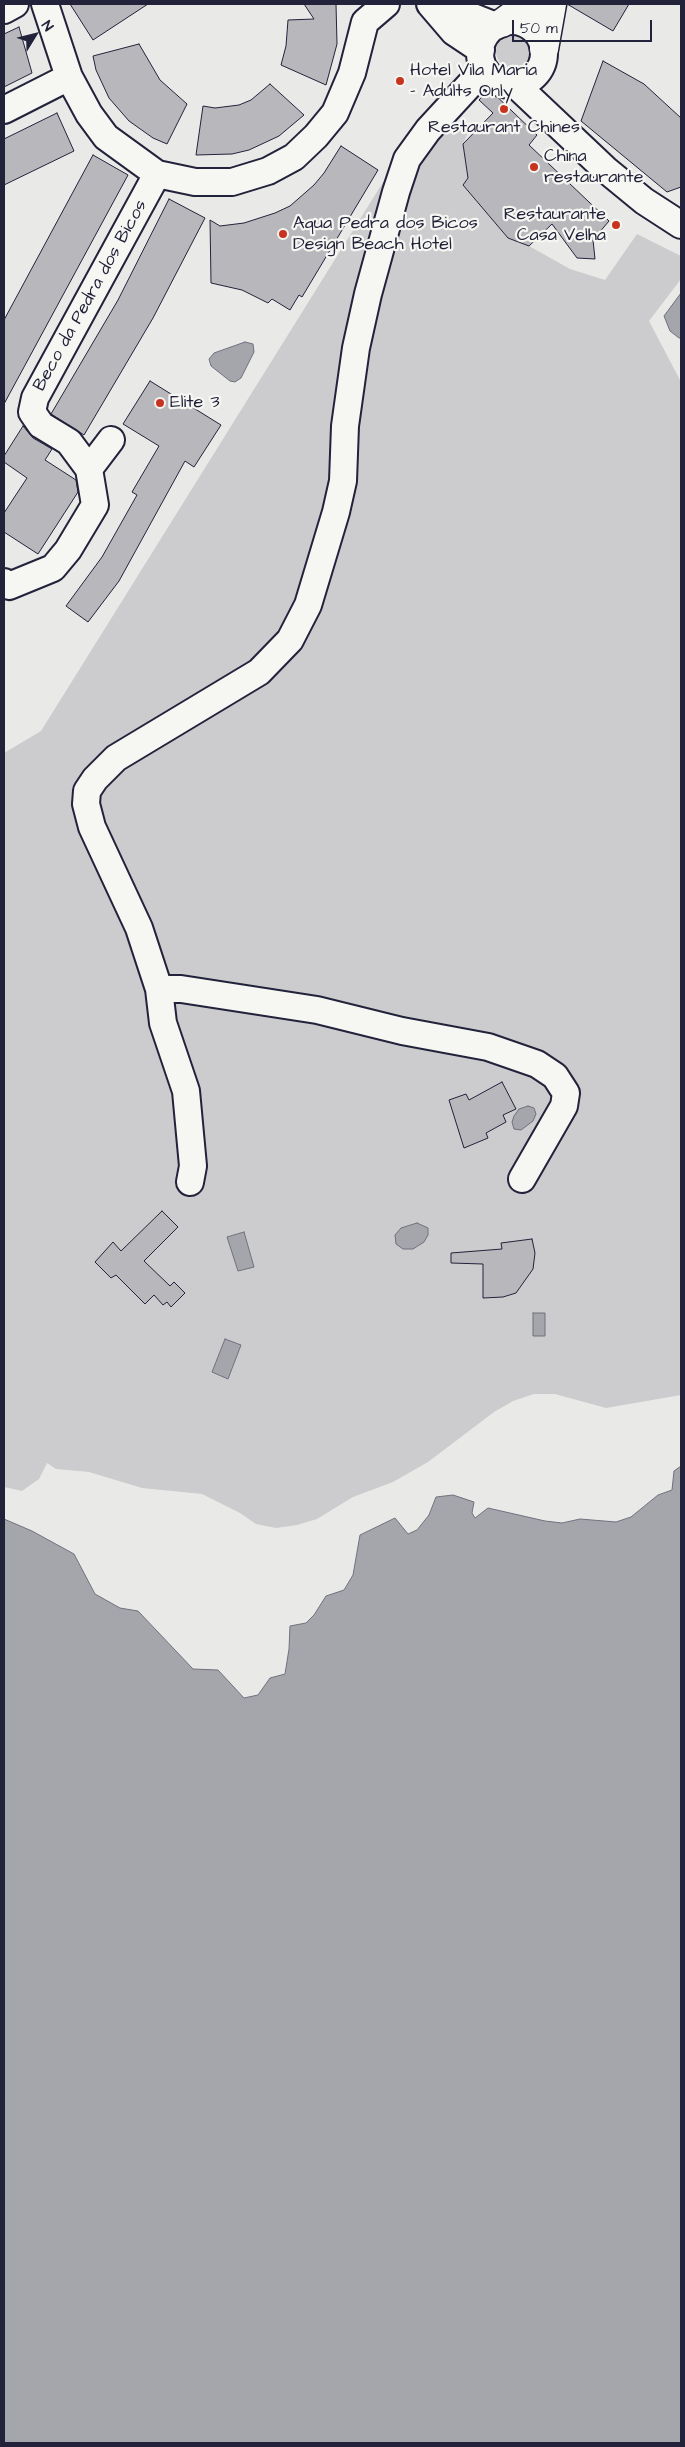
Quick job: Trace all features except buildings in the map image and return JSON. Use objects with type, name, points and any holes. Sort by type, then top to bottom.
[{"type":"main road","points":[[498,24],[528,4]]},
{"type":"main road","points":[[543,58],[552,4]]},
{"type":"street","points":[[4,10],[15,4]]},
{"type":"street","points":[[45,4],[70,77],[89,114],[106,137],[157,174],[195,182],[232,182],[268,171],[294,157],[335,114],[352,73],[366,22],[386,4]]},
{"type":"street","points":[[430,4],[454,32],[483,60],[499,82],[516,85],[531,79],[543,58]]},
{"type":"street","points":[[450,4],[463,13],[498,24],[520,22],[529,26],[542,40],[545,89],[553,111],[565,131]]},
{"type":"street","points":[[190,1182],[193,1166],[186,1091],[163,1023],[159,989],[139,928],[92,827],[86,804],[88,791],[95,779],[116,758],[259,672],[290,640],[308,606],[336,512],[343,481],[345,426],[358,339],[368,294],[407,159],[428,130],[475,79],[483,60],[485,36],[498,24]]},
{"type":"street","points":[[4,110],[70,77]]},
{"type":"street","points":[[516,85],[644,201],[681,225]]},
{"type":"street","name":"Beco da Pedra dos Bicos","points":[[4,582],[9,586],[53,568],[68,550],[95,505],[89,469],[69,442],[42,425],[32,412],[35,398],[157,174]]},
{"type":"street","points":[[89,469],[111,440]]},
{"type":"street","points":[[159,989],[181,989],[317,1010],[402,1032],[488,1047],[537,1064],[554,1076],[566,1093],[564,1106],[522,1179]]},
{"type":"shaded area","points":[[514,33],[527,38],[532,51],[527,64],[514,69],[501,64],[496,51],[501,38]]},
{"type":"shaded area","points":[[441,106],[468,133],[463,144],[468,178],[463,185],[508,238],[529,246],[570,269],[605,280],[637,234],[681,256],[681,279],[649,321],[681,382],[681,1395],[606,1408],[555,1394],[534,1394],[513,1401],[494,1412],[428,1462],[393,1482],[353,1497],[317,1519],[297,1525],[276,1528],[256,1524],[240,1513],[202,1494],[142,1488],[89,1472],[56,1469],[47,1463],[39,1479],[22,1491],[4,1487],[4,753],[41,731],[405,147]]},
{"type":"shaded area","points":[[681,293],[681,338],[679,338],[670,331],[664,316]]},
{"type":"shaded area","points":[[245,342],[253,344],[254,352],[241,378],[235,382],[230,381],[211,366],[209,359],[214,353]]},
{"type":"shaded area","points":[[528,1106],[534,1108],[536,1114],[533,1121],[521,1130],[514,1129],[512,1122],[514,1116],[519,1109]]},
{"type":"shaded area","points":[[417,1223],[428,1228],[428,1235],[424,1242],[413,1249],[403,1249],[396,1244],[395,1235],[401,1228]]},
{"type":"shaded area","points":[[244,1232],[254,1267],[238,1271],[227,1237]]},
{"type":"shaded area","points":[[533,1313],[545,1313],[545,1336],[533,1336]]},
{"type":"shaded area","points":[[225,1339],[241,1345],[228,1379],[212,1372]]},
{"type":"shaded area","points":[[681,1466],[681,2443],[4,2443],[4,1519],[32,1531],[74,1554],[95,1594],[120,1608],[138,1611],[193,1669],[218,1670],[244,1698],[258,1695],[270,1678],[285,1674],[290,1626],[306,1623],[314,1615],[326,1596],[344,1590],[353,1575],[360,1535],[395,1518],[408,1534],[417,1530],[429,1515],[436,1497],[453,1495],[474,1502],[472,1513],[475,1518],[488,1508],[562,1523],[580,1519],[616,1522],[631,1517],[658,1495],[672,1490],[674,1471]]},
{"type":"place","name":"Hotel Vila Maria - Adults Only","points":[[400,81]]},
{"type":"place","name":"Restaurant Chines","points":[[504,109]]},
{"type":"place","name":"China restaurante","points":[[534,167]]},
{"type":"place","name":"Restaurante Casa Velha","points":[[616,225]]},
{"type":"place","name":"Aqua Pedra dos Bicos Design Beach Hotel","points":[[283,234]]},
{"type":"place","name":"Elite 3","points":[[160,403]]}]
